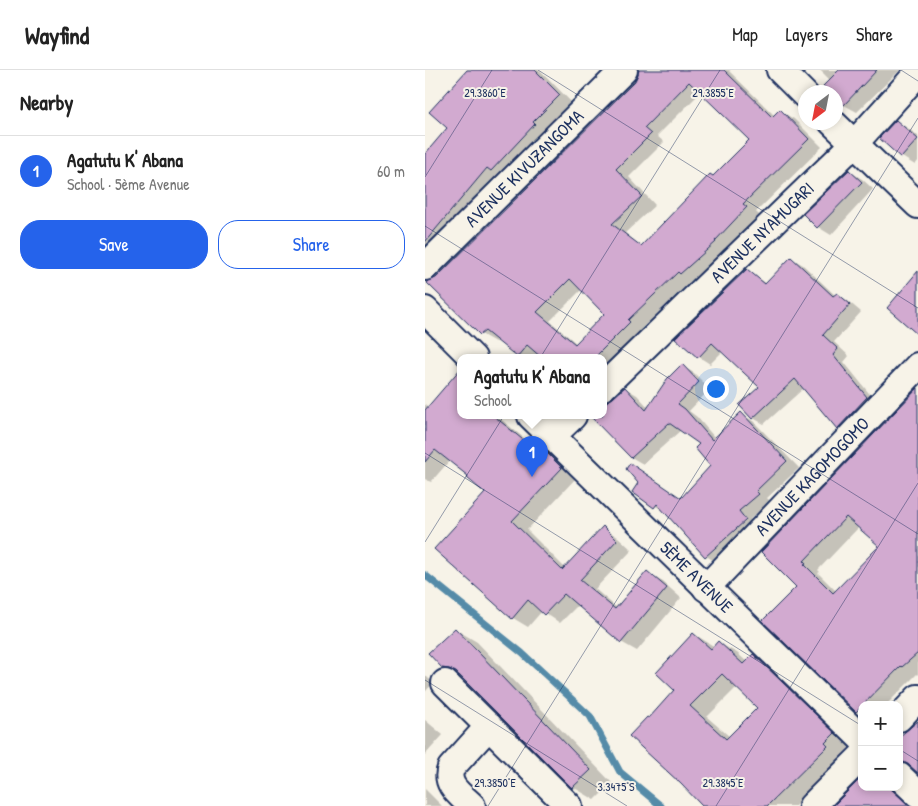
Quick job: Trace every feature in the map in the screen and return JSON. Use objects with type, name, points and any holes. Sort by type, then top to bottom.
[{"type":"street","name":"AVENUE KIVUZANGOMA","points":[[425,267],[624,70]]},
{"type":"street","points":[[781,70],[798,88]]},
{"type":"street","name":"AVENUE NYAMUGARI","points":[[607,383],[854,144],[918,73]]},
{"type":"street","points":[[841,130],[918,205]]},
{"type":"street","points":[[425,310],[469,354]]},
{"type":"street","name":"AVENUE KAGOMOGOMO","points":[[706,588],[918,366]]},
{"type":"street","name":"5ÈME AVENUE","points":[[534,419],[858,735]]},
{"type":"street","points":[[552,436],[570,419]]},
{"type":"street","points":[[445,683],[569,806]]},
{"type":"street","points":[[903,714],[918,698]]},
{"type":"street","points":[[472,806],[449,782],[449,774],[451,768],[489,726]]},
{"type":"street","points":[[812,806],[858,760]]},
{"type":"street","points":[[903,780],[918,794]]},
{"type":"building","points":[[467,70],[535,70],[560,95],[533,122],[535,124],[491,171],[487,168],[425,242],[425,154],[447,128],[429,112]]},
{"type":"building","points":[[639,70],[724,70],[772,117],[780,109],[798,128],[798,130],[809,139],[743,204],[747,207],[716,242],[680,274],[678,272],[628,320],[630,322],[598,354],[537,354],[527,345],[520,354],[513,354],[485,331],[480,335],[426,282],[436,278],[635,81]],"holes":[[[689,82],[749,140],[713,176],[710,174],[641,246],[612,224],[642,196],[616,169],[651,134],[644,128]],[[570,279],[604,314],[575,344],[537,312]]]},
{"type":"building","points":[[839,70],[877,70],[843,106],[843,85],[824,85]]},
{"type":"building","points":[[896,120],[918,139],[901,158],[879,138]]},
{"type":"building","points":[[849,170],[862,182],[817,228],[803,214]]},
{"type":"building","points":[[791,257],[833,296],[837,293],[850,304],[823,335],[838,349],[833,355],[867,397],[837,429],[795,379],[752,419],[739,405],[759,387],[712,343],[698,358],[675,338],[747,269],[765,284]]},
{"type":"building","points":[[918,271],[918,335],[887,308]]},
{"type":"building","points":[[682,364],[699,382],[678,404],[685,409],[712,440],[741,412],[787,461],[756,491],[759,494],[739,511],[746,520],[705,557],[657,504],[654,508],[632,492],[638,483],[626,469],[630,463],[681,498],[710,466],[695,448],[699,444],[669,423],[631,458],[593,419],[607,419],[607,402],[625,387],[646,410],[667,379]]},
{"type":"building","points":[[457,373],[457,419],[498,419],[528,444],[533,439],[562,468],[512,521],[562,570],[603,526],[617,540],[580,580],[615,609],[647,571],[667,588],[621,643],[564,594],[544,615],[528,600],[512,619],[434,549],[485,493],[467,478],[468,476],[435,450],[425,462],[425,410]]},
{"type":"building","points":[[918,388],[918,653],[901,666],[867,701],[858,701],[858,710],[856,712],[762,621],[796,587],[761,552]],"holes":[[[846,517],[879,546],[833,593],[804,564],[806,563],[804,561]]]},
{"type":"building","points":[[455,628],[591,770],[572,788],[456,672],[442,668],[428,653]]},
{"type":"building","points":[[693,633],[711,649],[718,641],[743,664],[753,654],[835,733],[825,743],[828,746],[767,806],[702,806],[629,736],[647,717],[649,718],[674,690],[656,673]],"holes":[[[722,674],[757,708],[726,739],[690,706]]]},
{"type":"building","points":[[918,721],[918,773],[903,762],[903,734]]},
{"type":"building","points":[[858,781],[858,791],[893,791],[910,806],[833,806]]},
{"type":"waterway","points":[[425,575],[522,653],[590,716],[620,772],[661,806]]},
{"type":"place","name":"Agatutu K' Abana","points":[[532,477]]}]
